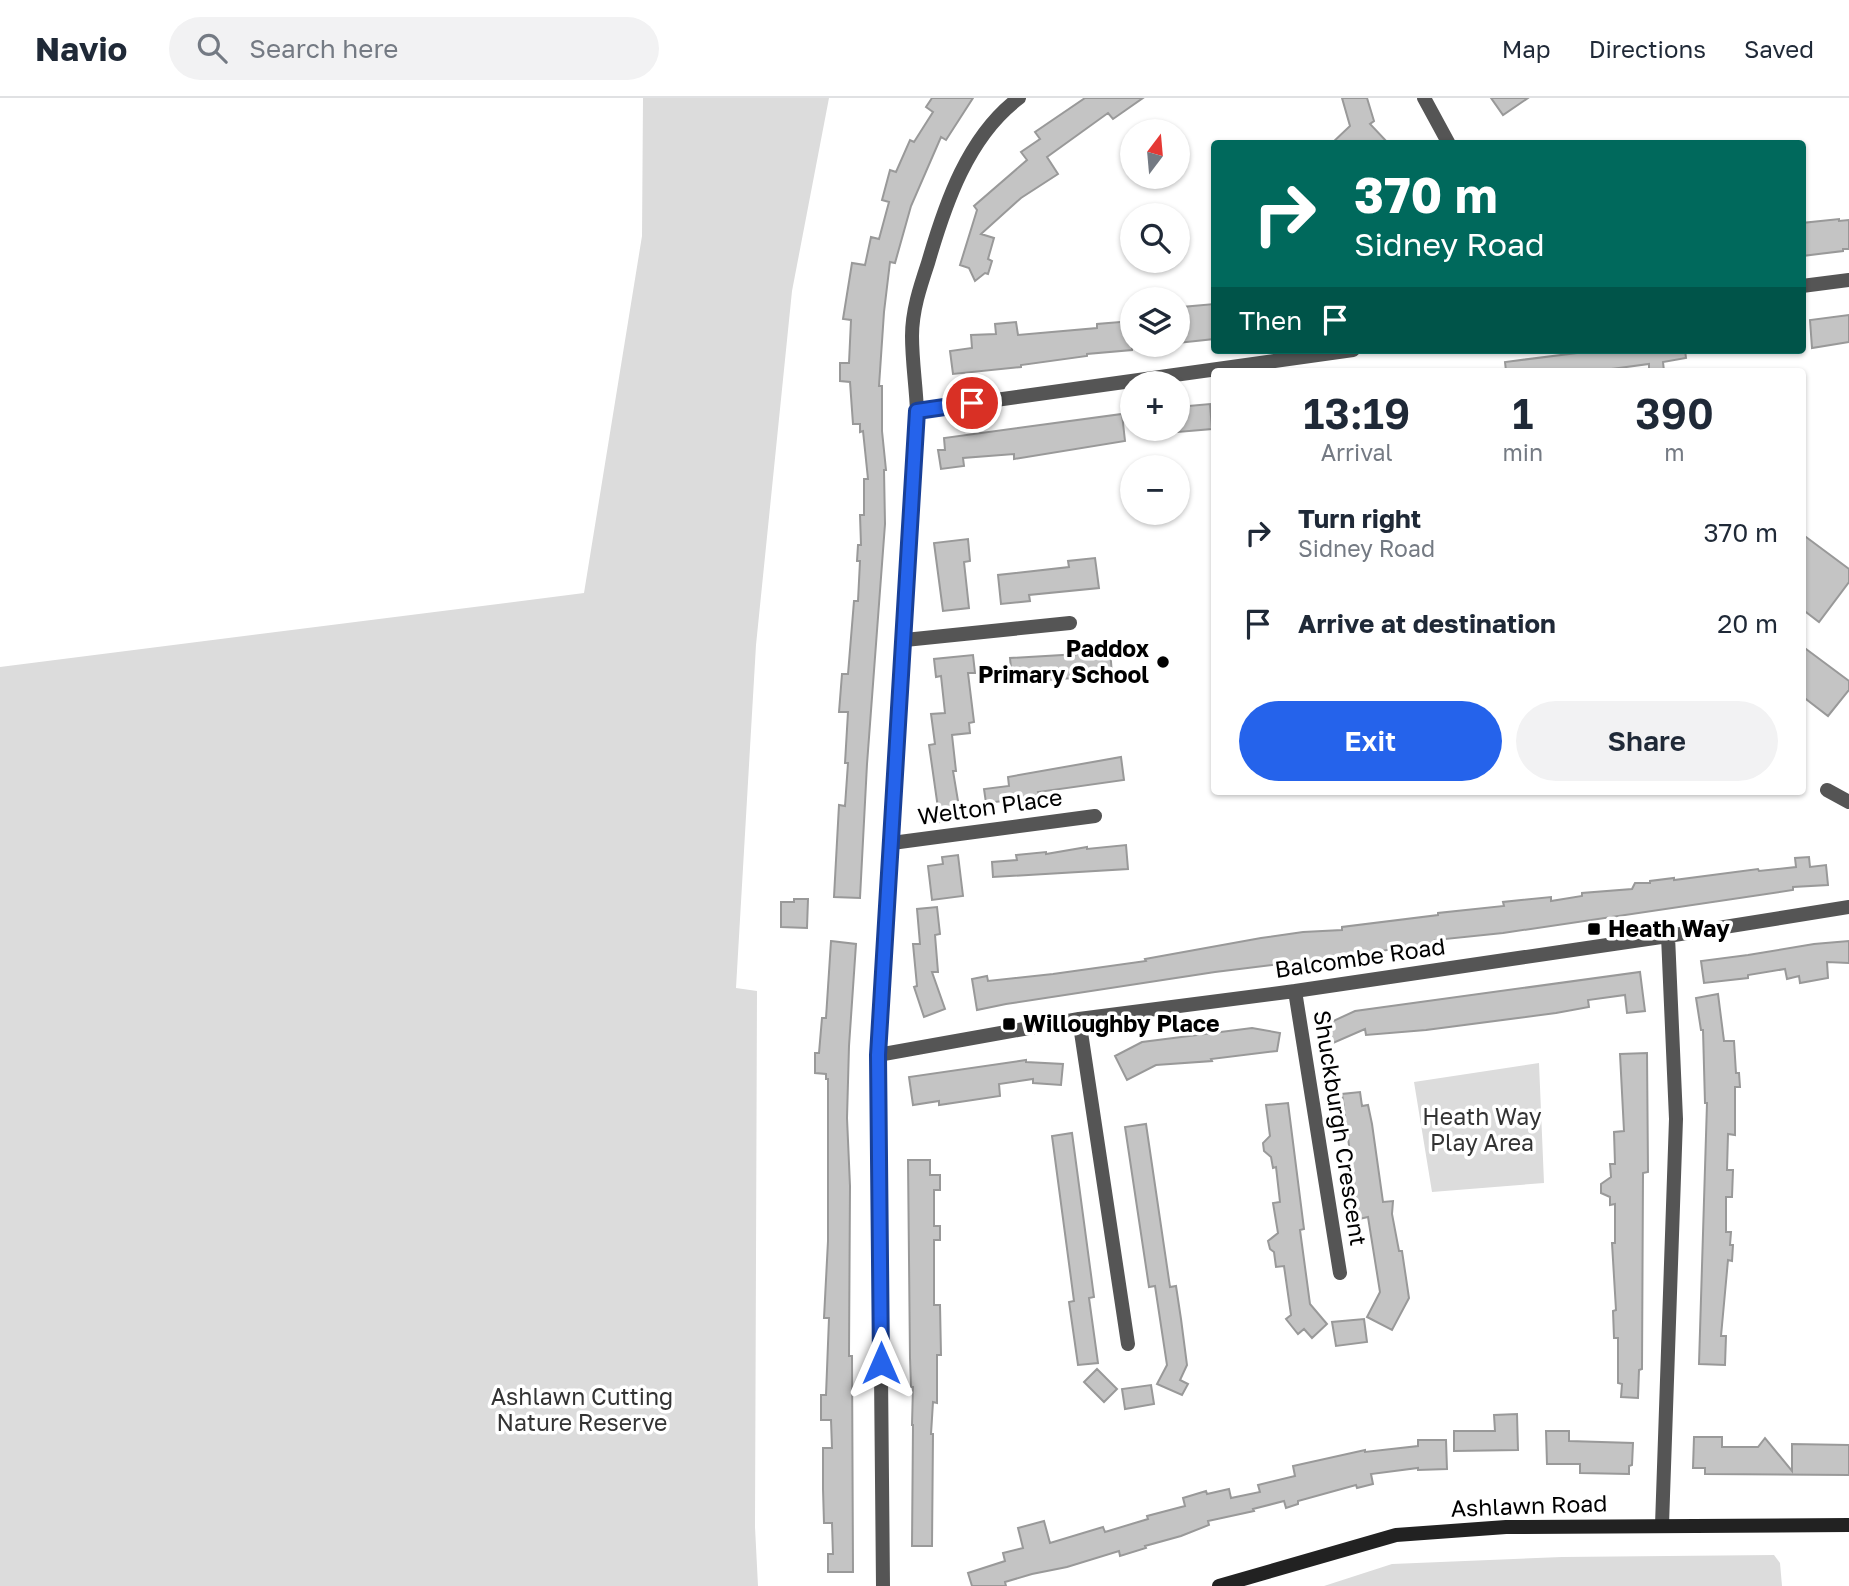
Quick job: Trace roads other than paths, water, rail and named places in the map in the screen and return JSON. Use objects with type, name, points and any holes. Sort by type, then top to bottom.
[{"type":"main road","name":"Ashlawn Road","points":[[1219,1586],[1396,1535],[1506,1527],[1849,1525]]},
{"type":"street","points":[[883,1586],[878,1055],[917,411],[912,336],[916,301],[942,214],[974,149],[1003,110],[1019,98]]},
{"type":"street","points":[[1424,98],[1447,140]]},
{"type":"street","points":[[1806,285],[1849,280]]},
{"type":"street","points":[[1224,368],[1324,354]]},
{"type":"street","points":[[917,411],[1211,370]]},
{"type":"street","points":[[905,640],[1070,623]]},
{"type":"street","points":[[1827,790],[1849,802]]},
{"type":"street","name":"Welton Place","points":[[892,843],[1095,816]]},
{"type":"street","name":"Balcombe Road","points":[[878,1055],[1079,1019],[1668,936],[1849,907]]},
{"type":"street","points":[[1662,1525],[1676,1119],[1668,936]]},
{"type":"street","name":"Shuckburgh Crescent","points":[[1295,990],[1340,1273]]},
{"type":"street","points":[[1079,1019],[1128,1344]]},
{"type":"place","name":"Paddox Primary School","points":[[1163,662]]},
{"type":"place","name":"Heath Way","points":[[1594,929]]},
{"type":"place","name":"Willoughby Place","points":[[1009,1024]]},
{"type":"park label","name":"Heath Way Play Area","points":[[1482,1130]]},
{"type":"park label","name":"Ashlawn Cutting Nature Reserve","points":[[582,1410]]}]
